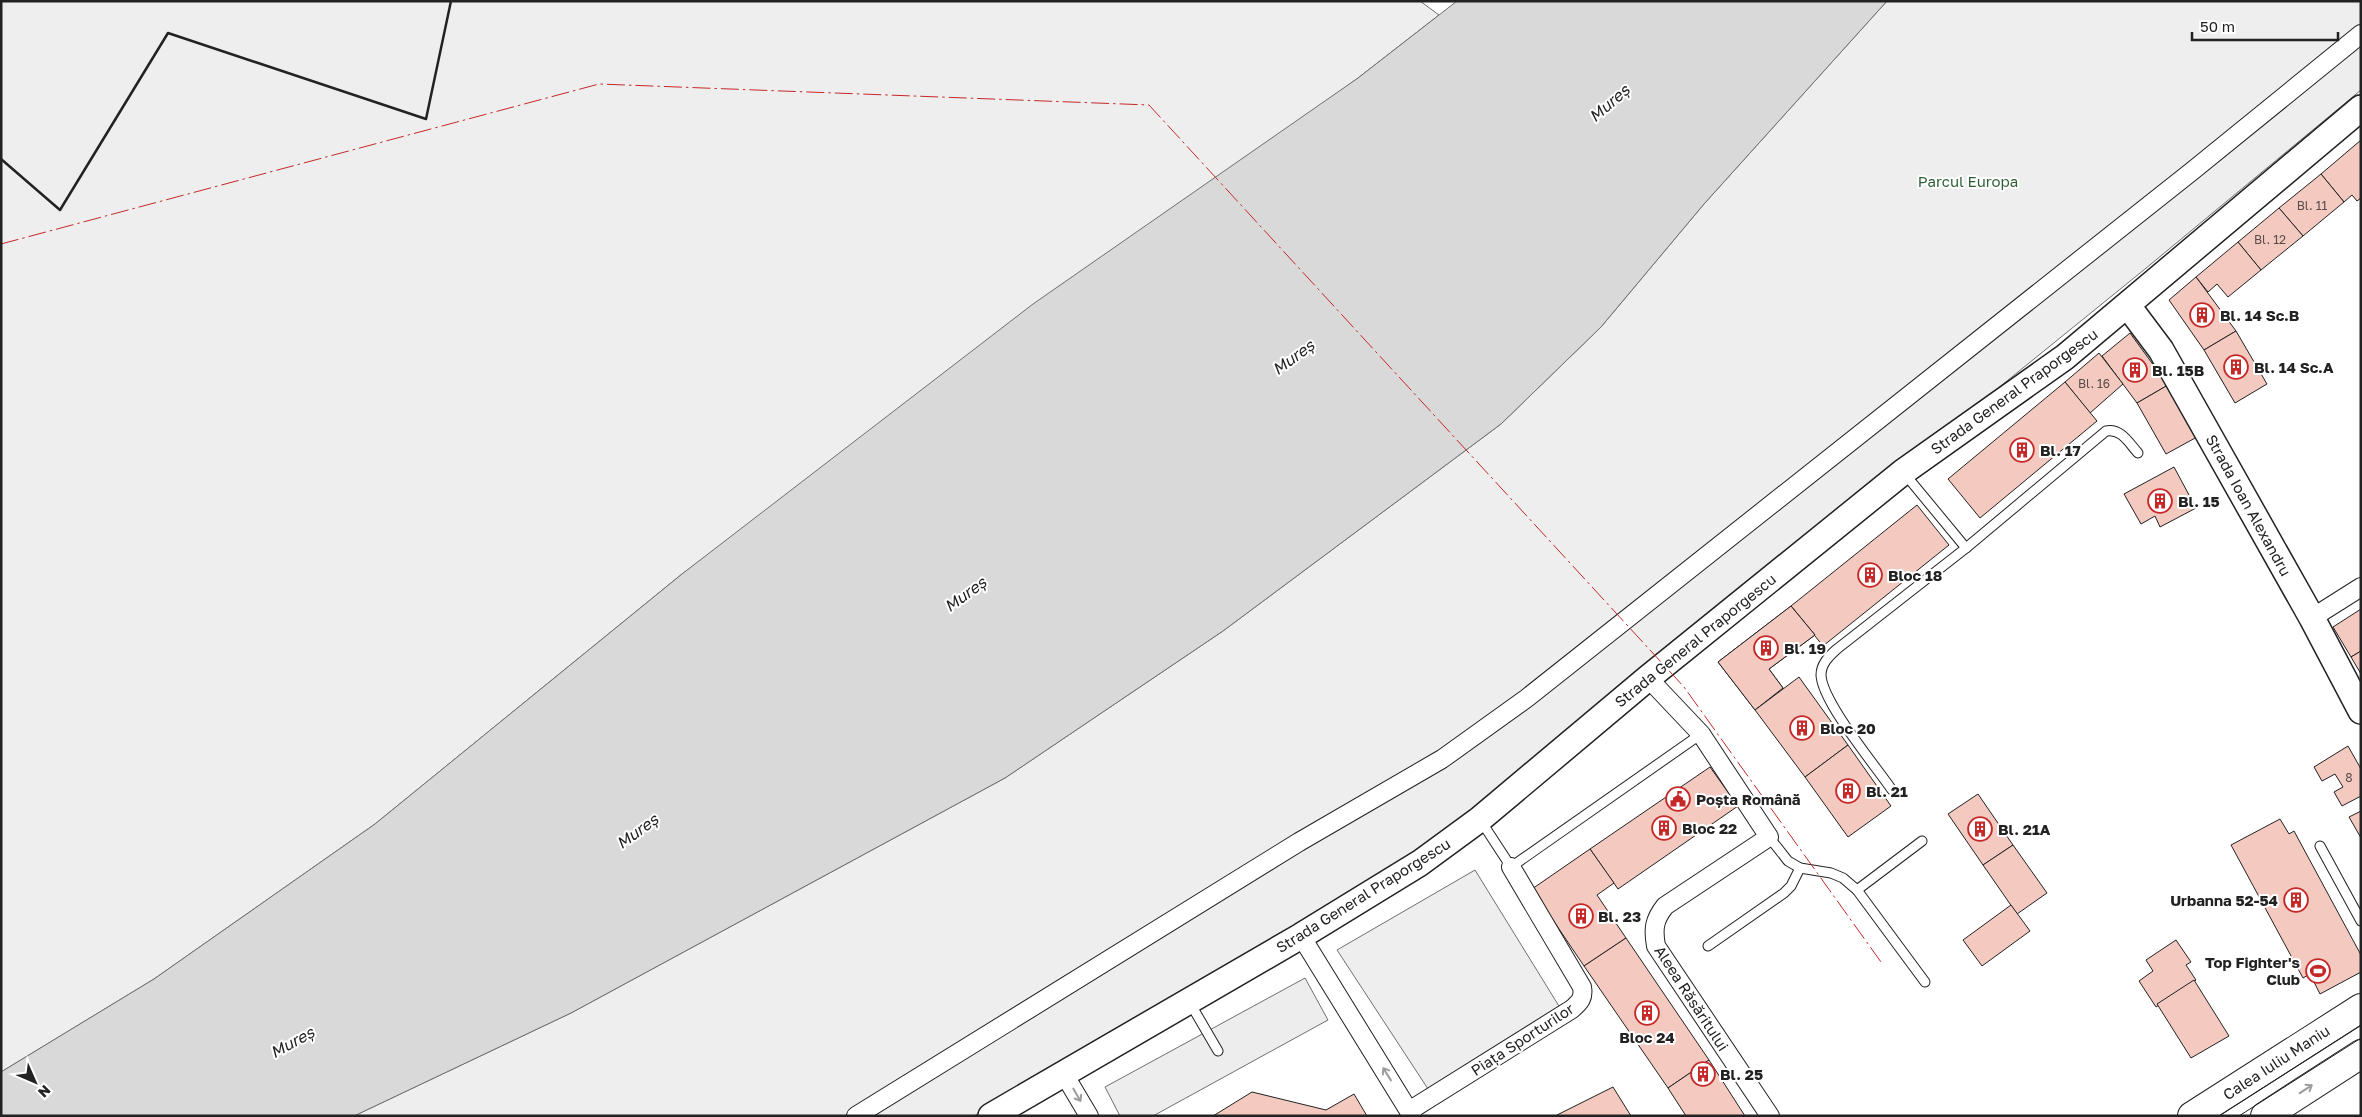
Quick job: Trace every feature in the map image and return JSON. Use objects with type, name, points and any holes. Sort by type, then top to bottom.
[{"type":"main road","name":"Calea Iuliu Maniu","points":[[2192,1116],[2361,1008]]},
{"type":"main road","points":[[2265,1116],[2361,1054]]},
{"type":"street","points":[[856,1116],[1299,842],[1442,759],[1527,698],[2191,172],[2361,34]]},
{"type":"street","name":"Strada General Praporgescu","points":[[991,1116],[1301,936],[1420,863],[1480,819],[1648,678],[1903,472],[2065,357],[2128,306],[2361,108]]},
{"type":"street","name":"Strada Ioan Alexandru","points":[[2128,306],[2162,350],[2312,618],[2361,711]]},
{"type":"street","points":[[2312,618],[2361,587]]},
{"type":"street","points":[[1648,678],[1701,734],[1769,837]]},
{"type":"street","name":"Aleea Răsăritului","points":[[1769,837],[1665,906],[1656,917],[1653,932],[1656,946],[1770,1116]]},
{"type":"street","name":"Piața Sporturilor","points":[[1301,936],[1411,1113],[1572,1009],[1580,1002],[1583,995],[1582,987],[1511,867]]},
{"type":"street","points":[[1064,1074],[1089,1116]]},
{"type":"lane","points":[[1892,790],[1831,703],[1823,687],[1821,672],[1825,660],[1836,649],[1966,548],[2106,431],[2114,429],[2119,432],[2138,453]]},
{"type":"lane","points":[[1903,472],[1966,548]]},
{"type":"lane","points":[[1480,819],[1511,867],[1701,734]]},
{"type":"lane","points":[[1769,837],[1788,861],[1800,868],[1831,873],[1842,878],[1857,890],[1925,982]]},
{"type":"lane","points":[[1857,890],[1922,841]]},
{"type":"lane","points":[[2320,846],[2361,921]]},
{"type":"lane","points":[[1708,946],[1784,893],[1794,881],[1800,868]]},
{"type":"lane","points":[[1189,1001],[1218,1051]]},
{"type":"green space","points":[[1,1],[1420,1],[1439,15],[1358,78],[682,574],[375,824],[154,979],[1,1072]]},
{"type":"green space","name":"Parcul Europa","points":[[1887,1],[2361,1],[2361,90],[2145,269],[1457,827],[1400,867],[974,1116],[354,1116],[571,1013],[1005,778],[1223,631],[1501,424],[1601,327],[1704,204]]},
{"type":"green space","points":[[1475,870],[1562,1011],[1430,1092],[1337,950]]},
{"type":"shaded area","points":[[1305,978],[1328,1020],[1153,1116],[1120,1116],[1105,1087]]},
{"type":"water","name":"Mureș","points":[[1457,1],[1887,1],[1704,204],[1601,327],[1501,424],[1223,631],[1005,778],[571,1013],[354,1116],[1,1116],[1,1072],[154,979],[375,824],[682,574],[1033,304],[1358,78]]},
{"type":"building","points":[[2361,140],[2361,198],[2357,201],[2352,195],[2344,202],[2321,174]]},
{"type":"building","name":"Bl. 11","points":[[2321,174],[2344,202],[2303,236],[2279,208]]},
{"type":"building","name":"Bl. 12","points":[[2279,208],[2303,236],[2261,270],[2238,242]]},
{"type":"building","points":[[2238,242],[2261,270],[2228,297],[2217,284],[2208,292],[2196,277]]},
{"type":"building","name":"Bl. 14 Sc.B","points":[[2196,277],[2236,331],[2204,350],[2169,300]]},
{"type":"building","name":"Bl. 14 Sc.A","points":[[2236,331],[2267,384],[2235,403],[2204,350]]},
{"type":"building","name":"Bl. 15B","points":[[2130,333],[2168,385],[2137,403],[2102,356]]},
{"type":"building","name":"Bl. 16","points":[[2099,353],[2123,384],[2090,413],[2065,382]]},
{"type":"building","name":"Bl. 17","points":[[2065,382],[2097,421],[1980,518],[1948,479]]},
{"type":"building","points":[[2168,385],[2197,437],[2166,454],[2137,403]]},
{"type":"building","name":"Bl. 15","points":[[2174,467],[2196,508],[2160,527],[2155,516],[2141,524],[2124,494]]},
{"type":"building","name":"Bloc 18","points":[[1917,505],[1949,545],[1823,646],[1791,606]]},
{"type":"building","name":"Bl. 19","points":[[1791,606],[1815,635],[1769,669],[1783,688],[1755,710],[1718,662]]},
{"type":"building","name":"Bl. 19","points":[[1791,606],[1815,635],[1769,669],[1783,688],[1755,710],[1718,662]]},
{"type":"building","points":[[2361,609],[2361,651],[2351,657],[2333,627]]},
{"type":"building","points":[[2361,651],[2361,674],[2351,657]]},
{"type":"building","name":"Bloc 20","points":[[1799,677],[1848,745],[1805,777],[1755,710]]},
{"type":"building","name":"Bl. 21","points":[[1848,745],[1891,806],[1848,837],[1805,777]]},
{"type":"building","points":[[2348,746],[2361,769],[2361,796],[2342,806],[2334,792],[2343,787],[2335,774],[2322,781],[2314,767]]},
{"type":"building","name":"Bloc 22","points":[[1710,767],[1738,806],[1618,889],[1590,849]]},
{"type":"building","name":"Bl. 21A","points":[[1978,794],[2013,845],[1983,865],[1948,814]]},
{"type":"building","points":[[2361,811],[2361,838],[2349,817]]},
{"type":"building","name":"Urbanna 52-54","points":[[2280,819],[2289,834],[2294,831],[2361,955],[2361,972],[2320,994],[2310,974],[2303,978],[2231,845]]},
{"type":"building","points":[[2013,845],[2047,893],[2017,914],[1983,865]]},
{"type":"building","name":"Bl. 23","points":[[1590,849],[1614,883],[1597,895],[1626,938],[1584,966],[1532,889]]},
{"type":"building","points":[[2011,905],[2030,931],[1982,966],[1963,940]]},
{"type":"building","name":"Bloc 24","points":[[1626,938],[1709,1060],[1668,1088],[1584,966]]},
{"type":"building","points":[[2176,940],[2191,962],[2186,965],[2196,980],[2156,1007],[2139,981],[2153,971],[2146,960]]},
{"type":"building","points":[[2194,980],[2229,1036],[2191,1058],[2157,1004]]},
{"type":"building","name":"Bl. 25","points":[[1709,1060],[1745,1116],[1686,1116],[1668,1088]]},
{"type":"building","points":[[1613,1087],[1631,1116],[1555,1116]]},
{"type":"building","points":[[1252,1092],[1326,1110],[1354,1094],[1367,1116],[1213,1116]]},
{"type":"tram line","points":[[2219,1116],[2361,1025]]},
{"type":"tram line","points":[[2239,1116],[2361,1038]]},
{"type":"wall","points":[[1,159],[60,210],[168,33],[426,119],[451,1]]},
{"type":"power","points":[[1,244],[599,84],[1149,105],[1684,687],[1881,962]]},
{"type":"place","name":"Bl. 14 Sc.B","points":[[2202,315]]},
{"type":"place","name":"Bl. 14 Sc.A","points":[[2236,367]]},
{"type":"place","name":"Bl. 15B","points":[[2135,370]]},
{"type":"place","name":"Bl. 17","points":[[2022,450]]},
{"type":"place","name":"Bl. 15","points":[[2160,501]]},
{"type":"place","name":"Bloc 18","points":[[1870,575]]},
{"type":"place","name":"Bl. 19","points":[[1766,648]]},
{"type":"place","name":"Bloc 20","points":[[1802,728]]},
{"type":"place","name":"Bl. 21","points":[[1848,791]]},
{"type":"place","name":"Poșta Română","points":[[1678,799]]},
{"type":"place","name":"Bloc 22","points":[[1664,828]]},
{"type":"place","name":"Bl. 21A","points":[[1980,829]]},
{"type":"place","name":"Urbanna 52-54","points":[[2296,900]]},
{"type":"place","name":"Bl. 23","points":[[1581,916]]},
{"type":"place","name":"Top Fighter's Club","points":[[2318,971]]},
{"type":"place","name":"Bloc 24","points":[[1647,1013]]},
{"type":"place","name":"Bl. 25","points":[[1703,1074]]}]
